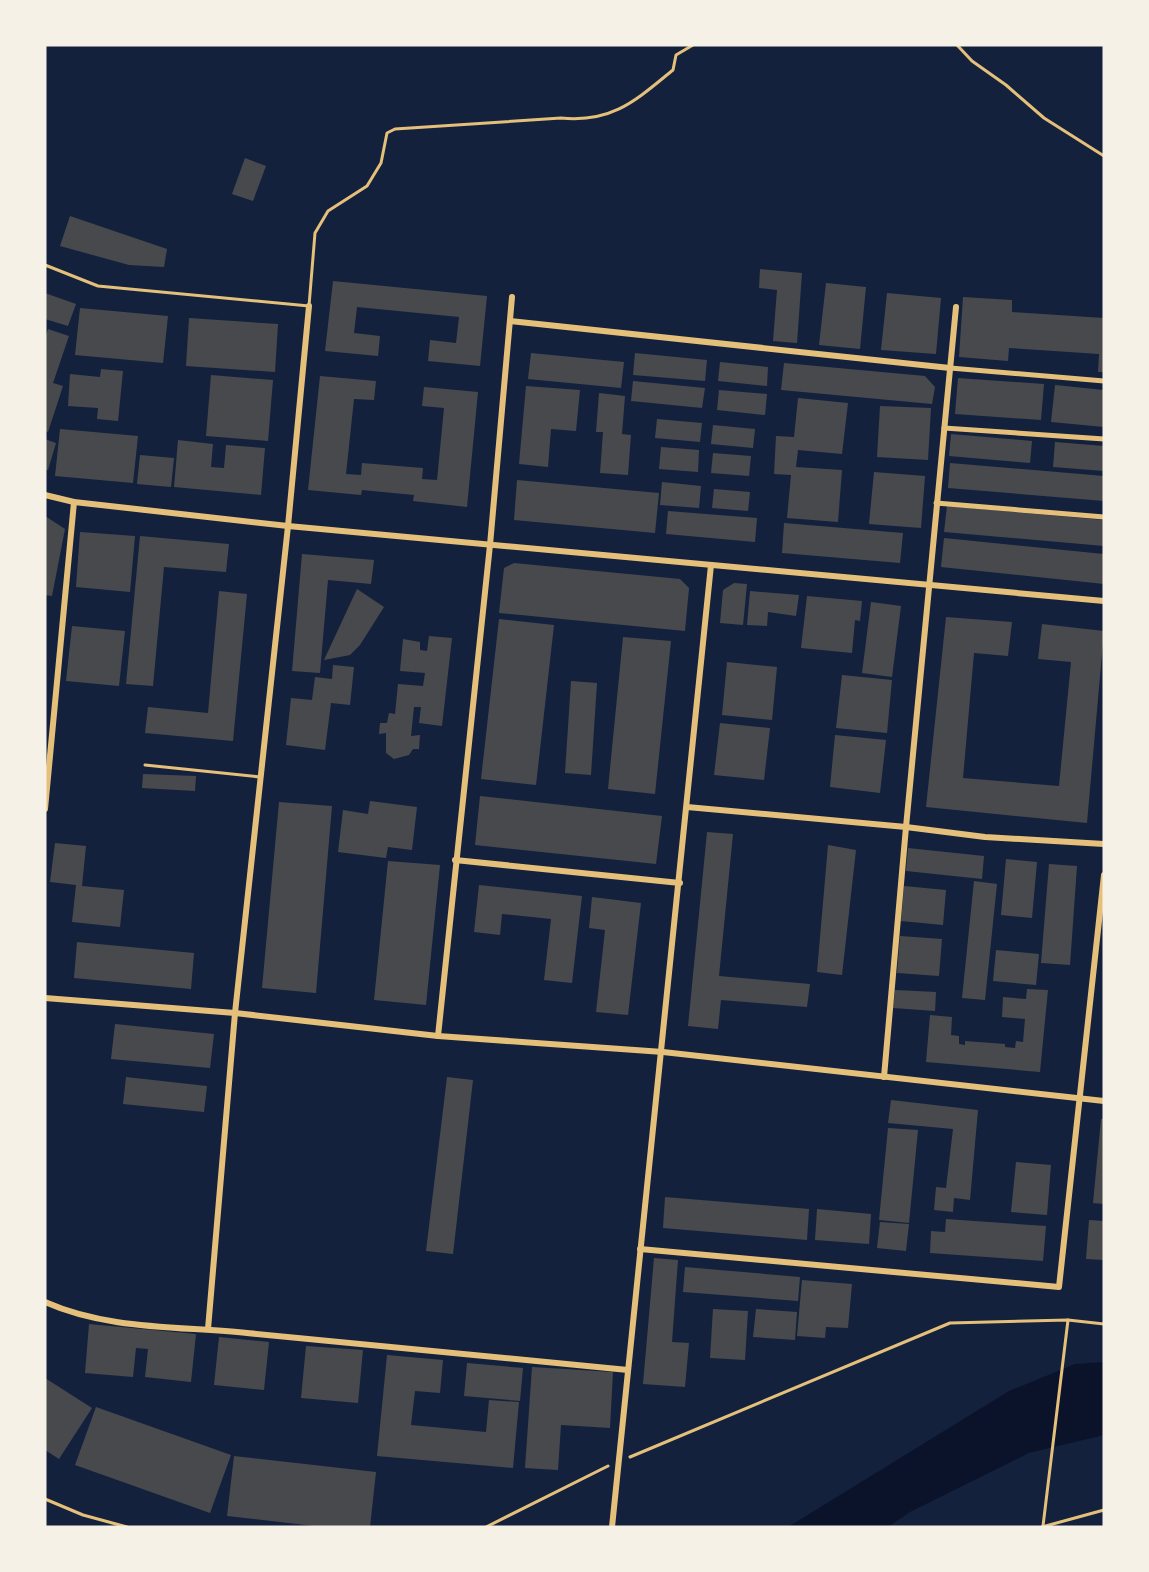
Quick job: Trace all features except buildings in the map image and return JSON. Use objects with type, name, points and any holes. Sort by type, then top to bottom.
[{"type":"street","points":[[438,1036],[454,860],[489,545],[512,297]]},
{"type":"street","points":[[208,1329],[235,1013],[288,526],[309,306]]},
{"type":"street","points":[[884,1077],[928,585],[956,307]]},
{"type":"street","points":[[510,321],[950,369],[1104,381]]},
{"type":"street","points":[[944,428],[1104,439]]},
{"type":"street","points":[[45,495],[74,502],[288,526],[1104,602]]},
{"type":"street","points":[[45,809],[49,740],[74,502]]},
{"type":"street","points":[[936,503],[1104,517]]},
{"type":"street","points":[[612,1527],[640,1249],[663,1052],[711,566]]},
{"type":"street","points":[[687,807],[906,827],[985,837],[1104,844]]},
{"type":"street","points":[[454,860],[680,883]]},
{"type":"street","points":[[640,1249],[1059,1287],[1104,874]]},
{"type":"street","points":[[45,998],[235,1013],[438,1036],[663,1052],[1104,1101]]},
{"type":"street","points":[[45,1302],[64,1311],[114,1323],[208,1329],[628,1370]]},
{"type":"lane","points":[[45,265],[98,286],[309,306],[315,233],[328,211],[367,186],[381,163],[387,133],[395,129],[561,118],[583,120],[615,113],[674,69],[676,55],[693,45]]},
{"type":"lane","points":[[957,45],[972,61],[1006,85],[1044,118],[1104,156]]},
{"type":"lane","points":[[145,765],[261,777]]},
{"type":"path","points":[[1068,1320],[1042,1527],[1104,1510]]},
{"type":"path","points":[[628,1458],[950,1323],[1068,1320],[1104,1324]]},
{"type":"path","points":[[486,1527],[613,1463]]},
{"type":"path","points":[[45,1499],[83,1515],[127,1527]]},
{"type":"water","points":[[1104,1362],[1104,1435],[1029,1453],[910,1512],[888,1527],[788,1527],[1009,1391],[1075,1364]]}]
